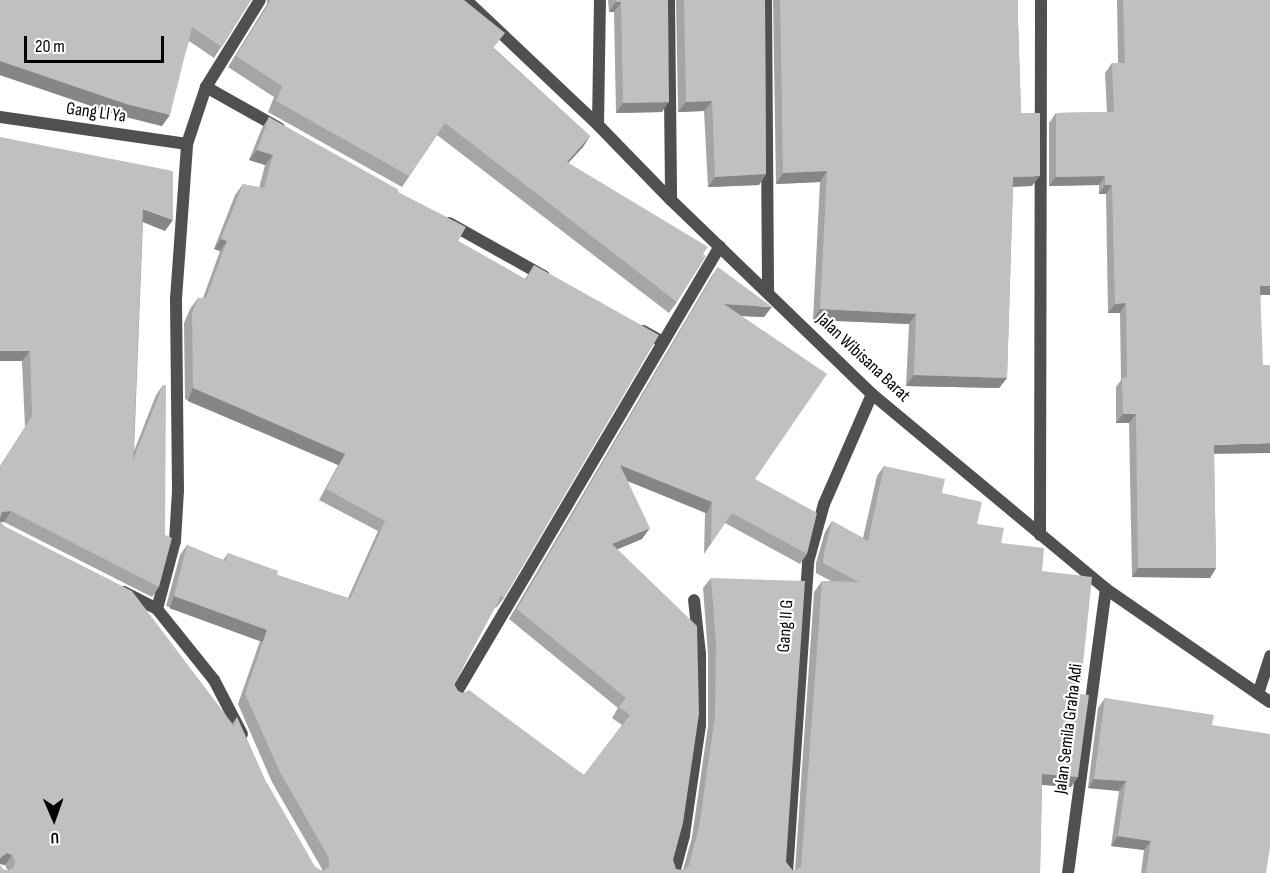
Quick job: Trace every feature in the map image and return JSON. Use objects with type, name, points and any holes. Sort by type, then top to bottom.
[{"type":"street","points":[[157,609],[175,541],[178,490],[176,299],[187,144],[206,87],[260,0]]},
{"type":"street","name":"Jalan Wibisana Barat","points":[[466,0],[598,124],[670,200],[872,394],[1106,589],[1270,702]]},
{"type":"street","points":[[598,124],[600,0]]},
{"type":"street","points":[[669,0],[670,200]]},
{"type":"street","points":[[766,0],[768,292]]},
{"type":"street","points":[[1040,535],[1041,0]]},
{"type":"street","points":[[206,87],[289,134]]},
{"type":"street","name":"Gang Ll Ya","points":[[0,117],[187,144]]},
{"type":"street","points":[[435,214],[559,284]]},
{"type":"street","points":[[455,694],[720,246]]},
{"type":"street","points":[[632,324],[663,342]]},
{"type":"street","name":"Gang II G","points":[[787,873],[808,562],[824,504],[872,394]]},
{"type":"street","points":[[115,588],[157,609],[214,680],[246,742]]},
{"type":"street","name":"Jalan Semila Graha Adi","points":[[1068,873],[1106,589]]},
{"type":"street","points":[[675,873],[684,835],[700,724],[699,654],[694,600]]},
{"type":"street","points":[[1258,693],[1270,656]]},
{"type":"building","points":[[0,0],[251,0],[222,47],[192,27],[170,115],[126,104],[0,61]]},
{"type":"building","points":[[271,0],[464,0],[505,33],[493,48],[590,136],[567,162],[708,247],[703,254],[706,256],[677,302],[445,123],[409,176],[276,101],[282,86],[236,56]]},
{"type":"building","points":[[616,0],[668,0],[669,102],[623,103],[621,2],[616,2]]},
{"type":"building","points":[[684,0],[765,0],[766,174],[715,177],[712,101],[686,102]]},
{"type":"building","points":[[780,0],[1018,0],[1021,113],[1040,113],[1040,176],[1013,177],[1007,378],[914,375],[916,314],[820,309],[827,171],[783,173]]},
{"type":"building","points":[[1123,0],[1270,0],[1270,286],[1260,286],[1263,365],[1270,365],[1270,443],[1214,445],[1216,568],[1138,568],[1136,414],[1123,414],[1122,378],[1127,377],[1126,303],[1115,304],[1112,185],[1105,185],[1105,176],[1056,177],[1056,113],[1114,112],[1112,63],[1125,63]]},
{"type":"building","points":[[269,117],[399,190],[398,192],[466,227],[458,241],[526,280],[534,265],[659,335],[504,598],[501,596],[454,684],[458,691],[463,693],[469,690],[584,775],[630,715],[619,707],[626,698],[517,609],[718,267],[772,307],[724,304],[827,374],[755,479],[817,513],[807,554],[732,513],[711,543],[712,502],[620,465],[650,528],[612,544],[697,626],[699,714],[683,823],[673,860],[676,869],[683,871],[689,865],[699,827],[715,716],[716,644],[711,578],[805,581],[786,862],[793,871],[801,867],[822,581],[859,582],[823,563],[824,553],[832,521],[868,541],[884,466],[945,479],[942,493],[982,502],[977,524],[1004,528],[1001,543],[1044,548],[1042,571],[1092,577],[1080,694],[1089,695],[1078,777],[1042,774],[1040,873],[0,873],[0,865],[8,871],[14,867],[15,861],[12,855],[7,853],[0,859],[0,521],[4,526],[132,591],[234,726],[237,717],[265,780],[315,867],[322,871],[329,867],[329,858],[280,772],[245,694],[267,630],[174,596],[187,545],[225,561],[228,553],[278,571],[277,575],[350,599],[385,521],[326,489],[345,454],[193,388],[192,313],[198,298],[206,298],[227,241],[221,239],[243,184],[264,188],[273,155],[257,150]]},
{"type":"building","points":[[0,137],[173,171],[173,220],[143,209],[133,460],[163,385],[166,385],[165,535],[172,538],[159,587],[11,511],[2,512],[0,518],[0,467],[32,416],[30,351],[0,351]]},
{"type":"building","points":[[1105,698],[1214,715],[1212,725],[1270,734],[1270,847],[1266,873],[1146,873],[1151,841],[1118,836],[1126,781],[1094,779]]}]
